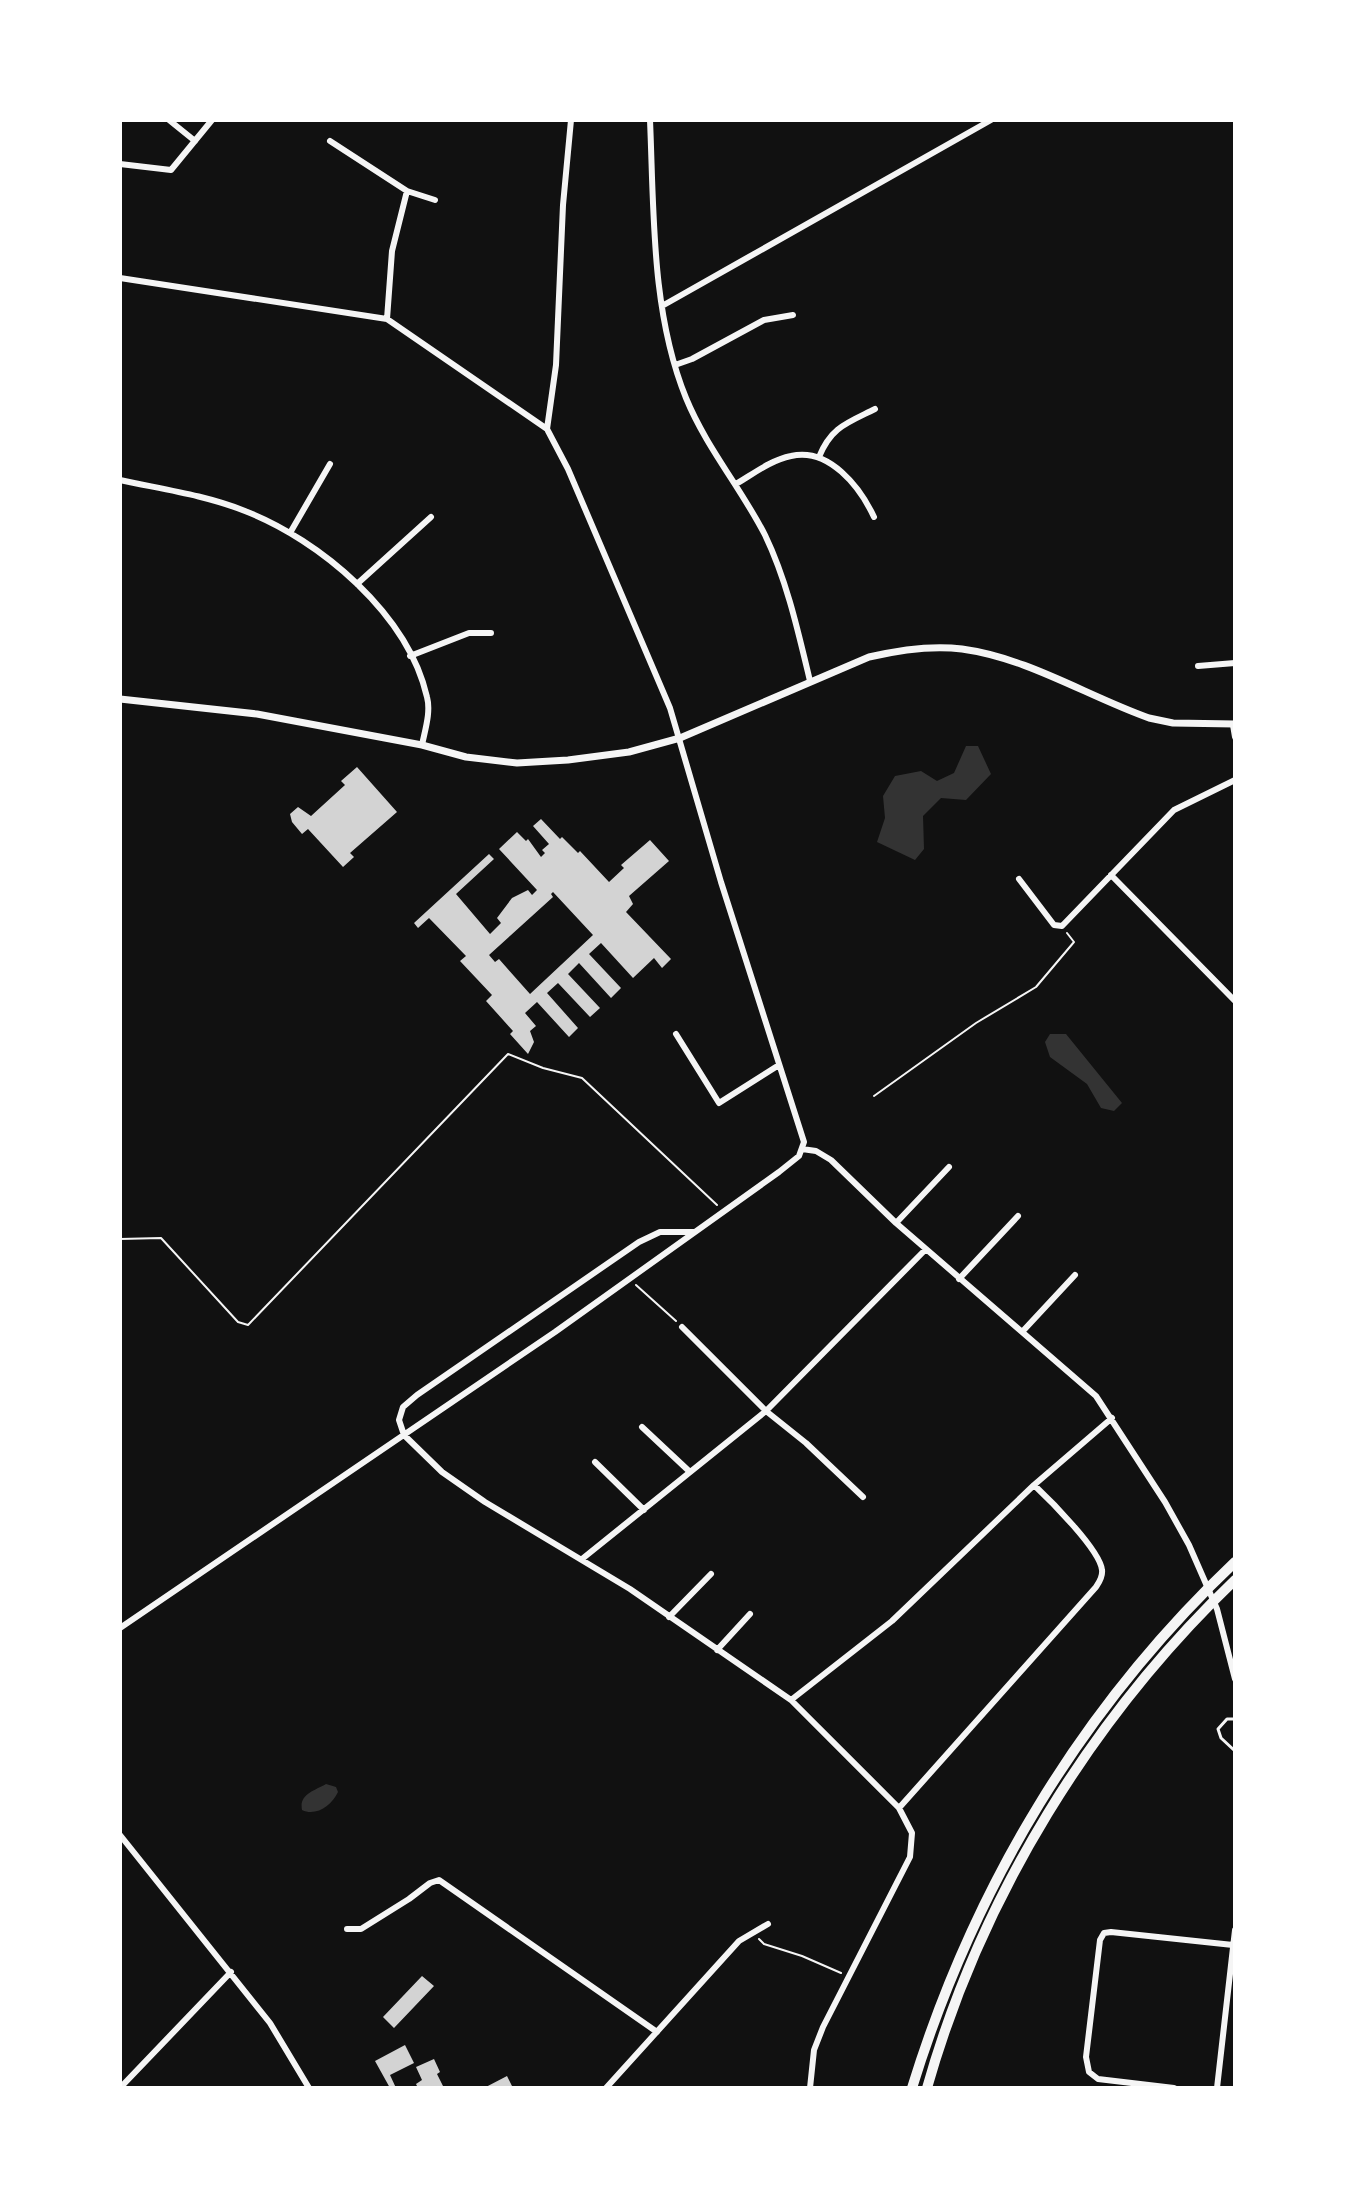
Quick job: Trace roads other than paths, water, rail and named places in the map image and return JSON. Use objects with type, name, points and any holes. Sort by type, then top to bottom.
[{"type":"highway","points":[[912,2088],[936,2015],[967,1940],[1022,1830],[1079,1741],[1118,1688],[1174,1624],[1235,1562]]},
{"type":"highway","points":[[927,2088],[957,1998],[979,1945],[1036,1835],[1078,1767],[1125,1703],[1181,1635],[1235,1580]]},
{"type":"street","points":[[169,120],[195,141]]},
{"type":"street","points":[[120,164],[171,170],[212,120]]},
{"type":"street","points":[[547,429],[556,365],[563,205],[571,120]]},
{"type":"street","points":[[650,120],[662,306],[675,365],[698,423],[765,535],[780,569],[810,681]]},
{"type":"street","points":[[662,306],[991,120]]},
{"type":"street","points":[[330,141],[407,191],[435,200]]},
{"type":"street","points":[[387,319],[392,251],[407,191]]},
{"type":"street","points":[[120,278],[387,319],[547,429],[568,469],[670,708],[721,882],[802,1132],[799,1156],[779,1172],[404,1435],[120,1628]]},
{"type":"street","points":[[675,365],[764,320],[793,315]]},
{"type":"street","points":[[819,457],[825,442],[836,429],[875,409]]},
{"type":"street","points":[[736,484],[788,456],[819,457],[830,463],[860,492],[874,517]]},
{"type":"street","points":[[290,533],[330,464]]},
{"type":"street","points":[[120,480],[244,511],[290,533],[357,584],[379,607],[410,656],[428,699],[422,745]]},
{"type":"street","points":[[357,584],[431,517]]},
{"type":"street","points":[[410,656],[469,633],[491,633]]},
{"type":"street","points":[[120,699],[257,714],[422,745],[466,757],[517,763],[568,760],[629,752],[680,738],[880,654],[919,649],[961,649],[993,655],[1026,667],[1149,718],[1173,723],[1234,725],[1235,737]]},
{"type":"street","points":[[1198,666],[1235,663]]},
{"type":"street","points":[[1019,879],[1054,925],[1062,926],[1174,810],[1235,780]]},
{"type":"street","points":[[1111,875],[1235,1001]]},
{"type":"street","points":[[676,1034],[719,1103],[779,1065]]},
{"type":"street","points":[[802,1149],[816,1151],[831,1160],[896,1223],[1096,1396],[1165,1502],[1189,1545],[1217,1609],[1235,1679]]},
{"type":"street","points":[[896,1223],[949,1167]]},
{"type":"street","points":[[959,1279],[1018,1216]]},
{"type":"street","points":[[694,1232],[660,1232],[639,1242],[417,1395],[403,1407],[399,1420],[404,1435],[442,1472],[582,1559],[791,1700],[899,1808],[912,1833],[910,1857],[818,2039],[810,2088]]},
{"type":"street","points":[[582,1559],[766,1411],[926,1249]]},
{"type":"street","points":[[1022,1332],[1075,1275]]},
{"type":"street","points":[[682,1327],[766,1411],[806,1443],[863,1497]]},
{"type":"street","points":[[791,1700],[892,1621],[1034,1485],[1112,1418]]},
{"type":"street","points":[[642,1427],[690,1472]]},
{"type":"street","points":[[595,1462],[644,1510]]},
{"type":"street","points":[[899,1808],[1102,1577],[1102,1568],[1085,1541],[1034,1485]]},
{"type":"street","points":[[669,1617],[711,1574]]},
{"type":"street","points":[[717,1650],[750,1614]]},
{"type":"street","points":[[120,1835],[270,2023],[309,2088]]},
{"type":"street","points":[[347,1929],[361,1929],[439,1880],[657,2032]]},
{"type":"street","points":[[606,2088],[739,1941],[768,1924]]},
{"type":"street","points":[[1217,2088],[1235,1930]]},
{"type":"street","points":[[1174,2088],[1098,2079],[1089,2072],[1086,2057],[1100,1940],[1104,1933],[1111,1932],[1233,1945]]},
{"type":"street","points":[[120,2088],[231,1972]]},
{"type":"street","points":[[1226,2001],[1235,2002]]},
{"type":"lane","points":[[1235,1719],[1227,1719],[1218,1729],[1221,1738],[1235,1751]]}]
